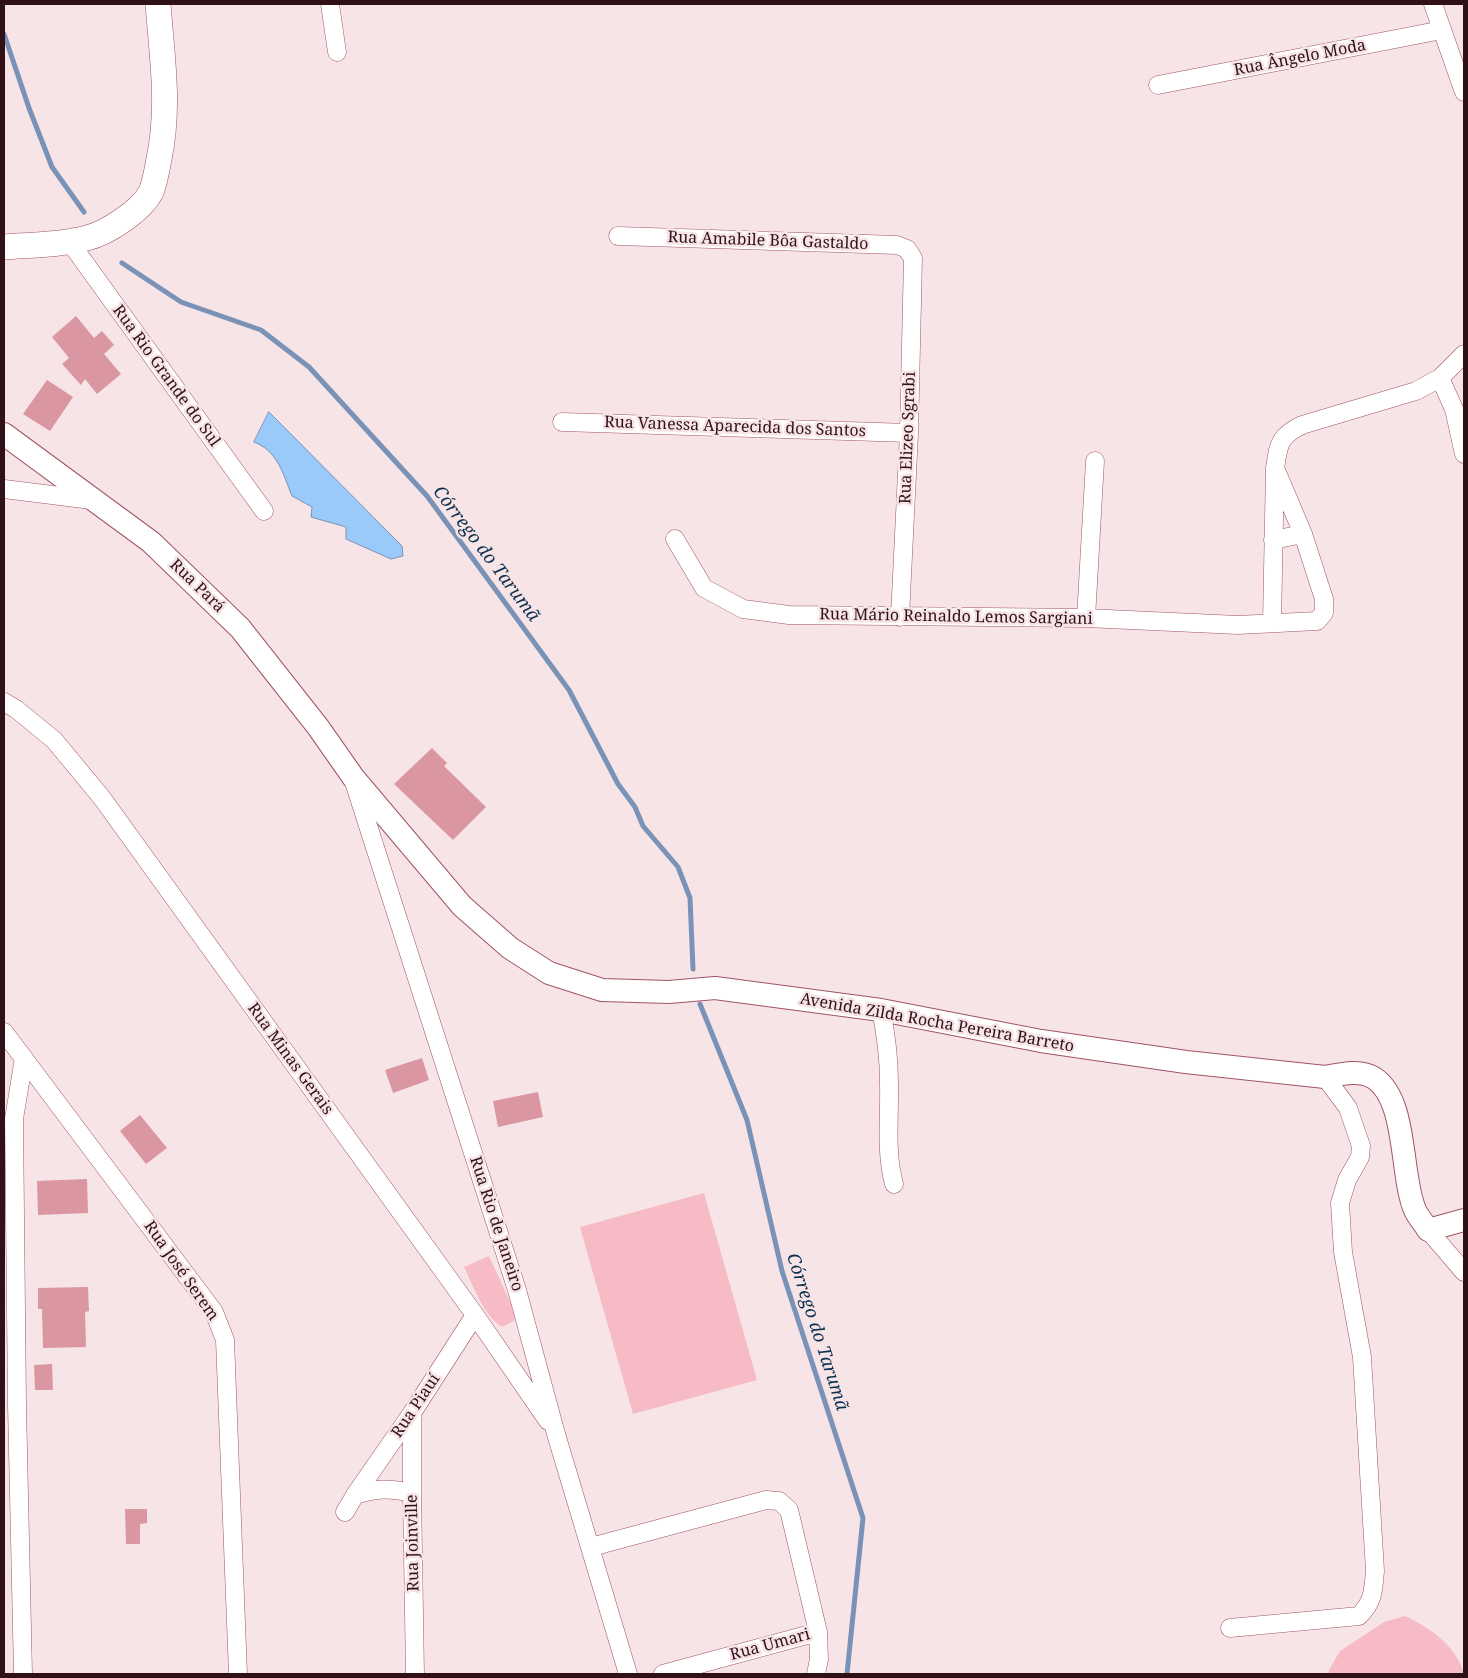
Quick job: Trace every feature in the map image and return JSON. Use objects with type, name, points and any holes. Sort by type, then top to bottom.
[{"type":"main road","points":[[4,247],[88,238],[119,222],[142,204],[150,192],[156,175],[164,135],[166,102],[158,4]]},
{"type":"street","points":[[330,4],[337,52]]},
{"type":"street","points":[[1433,4],[1464,92]]},
{"type":"street","name":"Rua Ângelo Moda","points":[[1158,85],[1442,30]]},
{"type":"street","name":"Rua Amabile Bôa Gastaldo","points":[[618,236],[897,244],[907,249],[914,258]]},
{"type":"street","name":"Rua Rio Grande do Sul","points":[[69,241],[264,511]]},
{"type":"street","name":"Rua Elizeo Sgrabi","points":[[900,617],[909,433],[914,258]]},
{"type":"street","points":[[1272,623],[1275,468],[1278,445],[1288,432],[1302,425],[1416,391],[1440,378],[1464,354]]},
{"type":"street","points":[[1440,378],[1459,415],[1464,454]]},
{"type":"street","name":"Rua Vanessa Aparecida dos Santos","points":[[562,422],[909,433]]},
{"type":"street","name":"Rua Pará","points":[[4,434],[152,542],[240,628],[318,727],[353,777]]},
{"type":"street","points":[[1086,618],[1095,461]]},
{"type":"street","points":[[1273,540],[1303,534],[1275,468]]},
{"type":"street","points":[[4,489],[92,500]]},
{"type":"street","name":"Rua Mário Reinaldo Lemos Sargiani","points":[[675,539],[704,588],[743,609],[789,615],[1086,618],[1238,625],[1317,621],[1324,613],[1324,599],[1303,534]]},
{"type":"street","name":"Rua Minas Gerais","points":[[4,702],[16,709],[54,740],[102,798],[475,1316],[556,1434]]},
{"type":"street","name":"Avenida Zilda Rocha Pereira Barreto","points":[[353,777],[462,906],[510,948],[549,973],[602,990],[669,992],[715,988],[881,1010],[1041,1041],[1186,1062],[1326,1077],[1346,1073],[1360,1073],[1373,1078],[1385,1088],[1392,1102],[1400,1130],[1408,1183],[1415,1210],[1428,1230]]},
{"type":"street","name":"Rua Rio de Janeiro","points":[[353,777],[517,1290],[556,1434],[628,1674]]},
{"type":"street","points":[[881,1010],[888,1039],[890,1083],[888,1149],[889,1164],[894,1184]]},
{"type":"street","name":"Rua José Serem","points":[[4,1032],[214,1312],[225,1340],[238,1674]]},
{"type":"street","points":[[23,1674],[17,1405],[14,1120],[24,1058]]},
{"type":"street","points":[[1230,1628],[1359,1616],[1367,1608],[1373,1596],[1375,1571],[1362,1357],[1343,1252],[1340,1203],[1347,1180],[1360,1156],[1361,1146],[1348,1108],[1326,1077]]},
{"type":"street","points":[[1464,1220],[1428,1230],[1464,1272]]},
{"type":"street","name":"Rua Piauí","points":[[344,1512],[412,1413],[475,1316]]},
{"type":"street","name":"Rua Joinville","points":[[412,1413],[415,1674]]},
{"type":"street","points":[[355,1495],[372,1490],[390,1488],[412,1493]]},
{"type":"street","points":[[591,1547],[766,1500],[779,1501],[790,1510],[818,1632],[819,1659],[816,1674]]},
{"type":"street","name":"Rua Umari","points":[[663,1674],[818,1632]]},
{"type":"shaded area","points":[[704,1193],[757,1380],[633,1414],[580,1227]]},
{"type":"shaded area","points":[[489,1256],[511,1304],[515,1320],[502,1327],[495,1322],[484,1308],[464,1267]]},
{"type":"shaded area","points":[[1405,1616],[1424,1626],[1441,1639],[1455,1655],[1464,1674],[1329,1674],[1329,1670],[1340,1651],[1384,1622]]},
{"type":"water","points":[[269,412],[402,546],[403,556],[391,559],[346,539],[346,527],[311,517],[312,507],[292,496],[279,464],[274,457],[269,451],[254,442]]},
{"type":"building","points":[[76,316],[94,338],[102,331],[114,345],[104,354],[121,374],[97,394],[85,379],[81,385],[62,364],[69,358],[52,337]]},
{"type":"building","points":[[47,380],[73,397],[50,431],[23,414]]},
{"type":"building","points":[[432,748],[447,763],[444,766],[486,807],[453,840],[394,784]]},
{"type":"building","points":[[422,1058],[429,1080],[393,1093],[385,1070]]},
{"type":"building","points":[[538,1092],[543,1117],[498,1127],[493,1101]]},
{"type":"building","points":[[140,1115],[167,1148],[146,1164],[120,1131]]},
{"type":"building","points":[[87,1179],[88,1213],[38,1215],[37,1181]]},
{"type":"building","points":[[88,1287],[89,1311],[85,1312],[86,1347],[43,1348],[42,1309],[38,1309],[38,1288]]},
{"type":"building","points":[[52,1364],[53,1390],[35,1390],[34,1365]]},
{"type":"building","points":[[125,1509],[147,1509],[147,1523],[140,1524],[140,1544],[126,1544]]},
{"type":"waterway","name":"Córrego do Tarumã","points":[[4,34],[29,108],[52,167],[84,212]]},
{"type":"waterway","name":"Córrego do Tarumã","points":[[122,263],[181,302],[261,330],[309,367],[427,496],[569,690],[618,784],[635,807],[643,826],[678,867],[690,898],[693,969]]},
{"type":"waterway","name":"Córrego do Tarumã","points":[[700,1004],[747,1120],[782,1271],[863,1518],[847,1674]]}]
